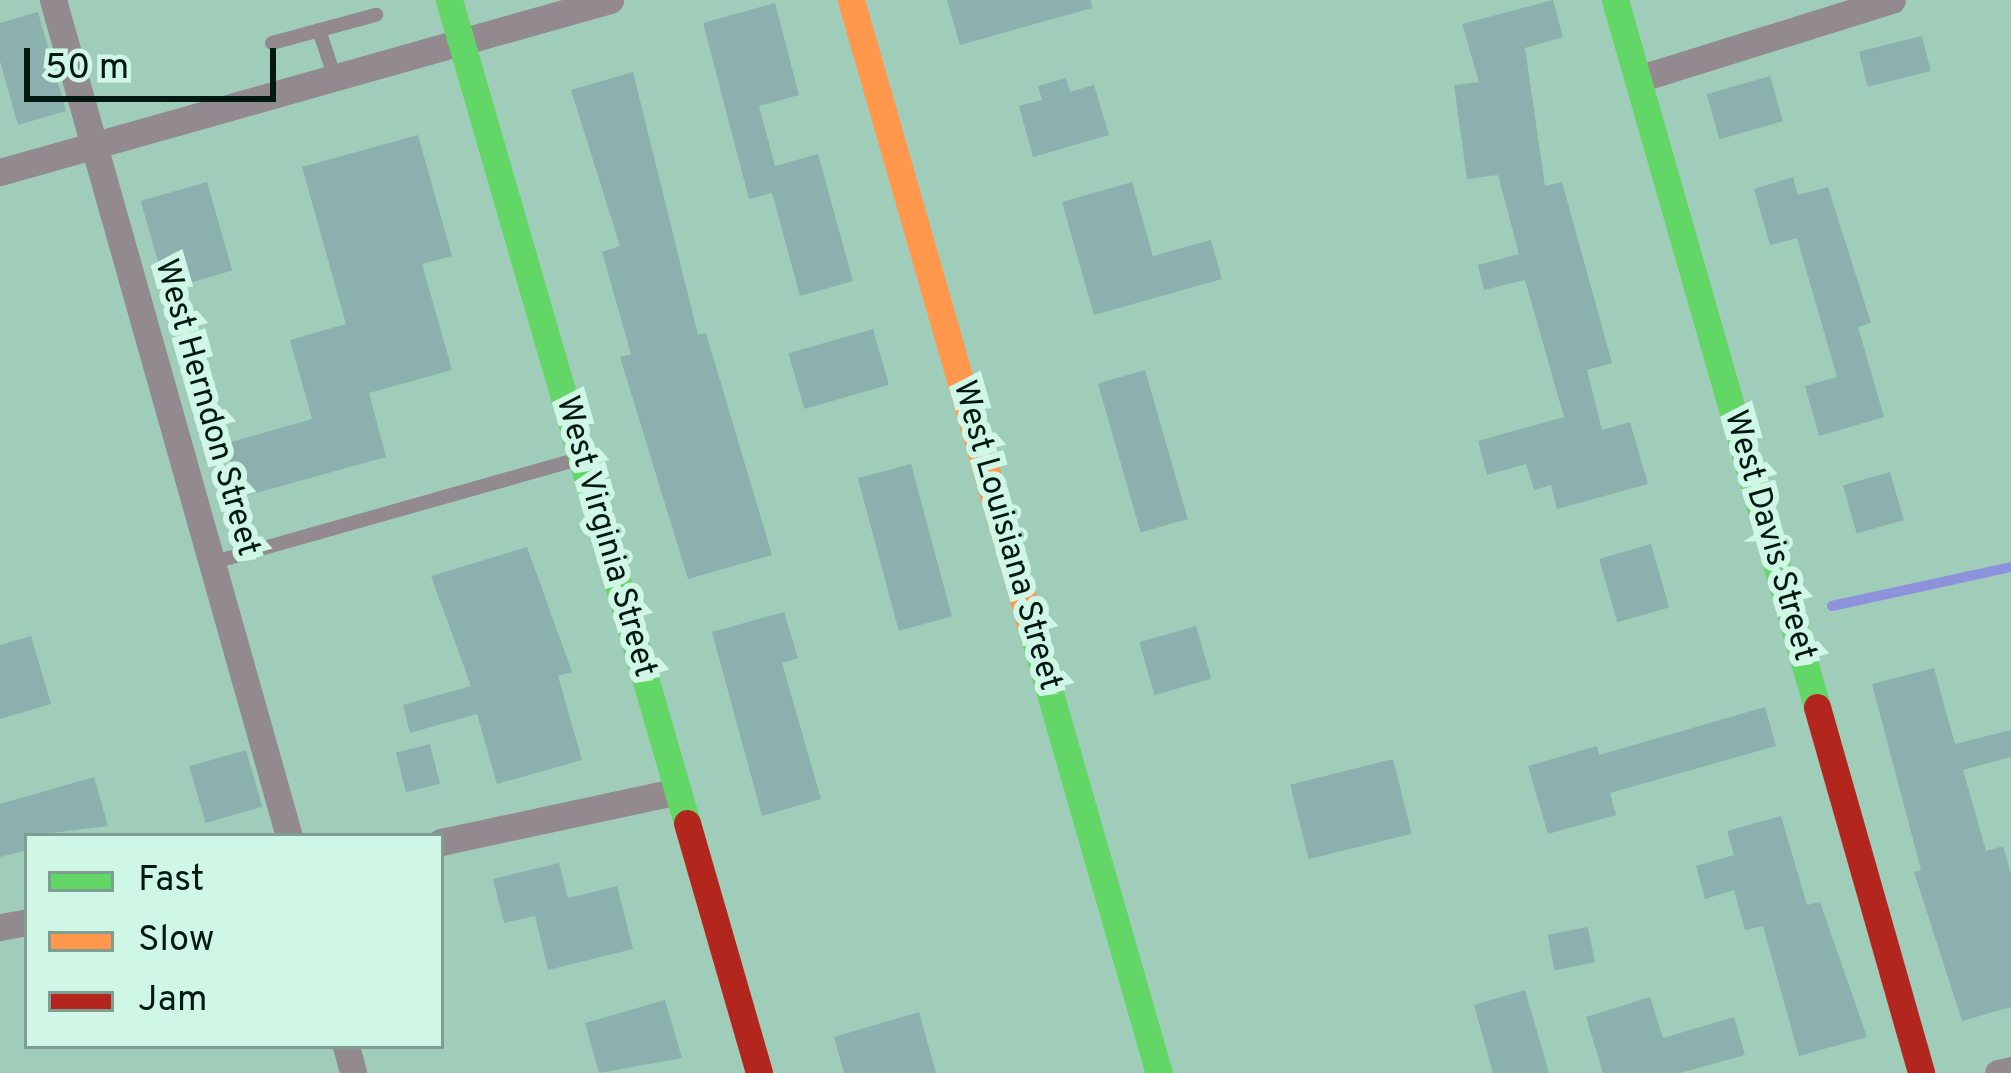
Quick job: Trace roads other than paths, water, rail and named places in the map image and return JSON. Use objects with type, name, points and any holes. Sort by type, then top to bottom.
[{"type":"main road","name":"West Virginia Street","points":[[449,0],[759,1073]]},
{"type":"main road","name":"West Louisiana Street","points":[[851,0],[1159,1073]]},
{"type":"main road","name":"West Davis Street","points":[[1615,0],[1921,1073]]},
{"type":"street","name":"West Herndon Street","points":[[52,0],[288,833]]},
{"type":"street","points":[[0,172],[610,0]]},
{"type":"street","points":[[1638,79],[1892,0]]},
{"type":"street","points":[[444,841],[678,791]]},
{"type":"street","points":[[1998,1073],[2011,1070]]},
{"type":"lane","points":[[272,43],[376,15]]},
{"type":"lane","points":[[319,30],[335,78]]},
{"type":"lane","points":[[211,563],[581,458]]},
{"type":"waterway","points":[[1832,606],[2011,567]]}]
